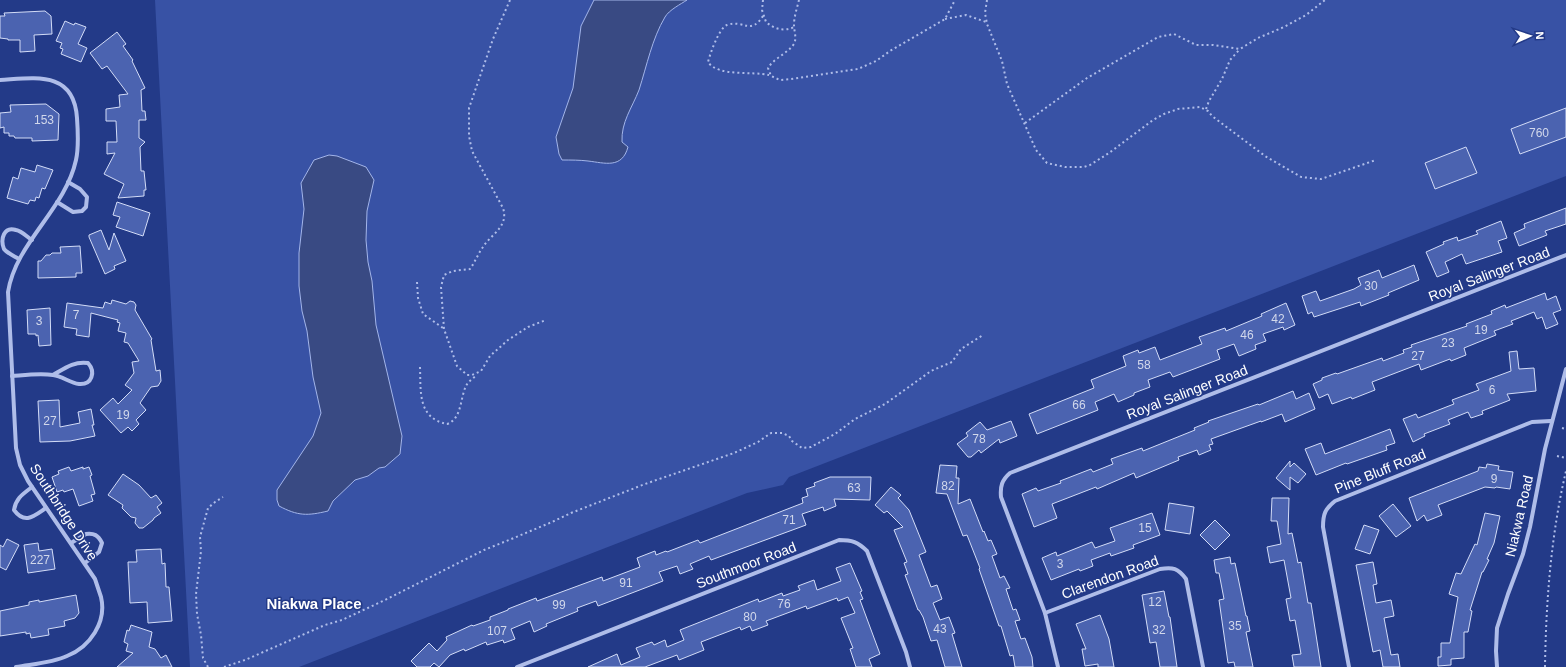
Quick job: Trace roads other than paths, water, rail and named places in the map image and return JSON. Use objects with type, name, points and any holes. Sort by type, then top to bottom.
[{"type":"street","name":"Southbridge Drive","points":[[0,80],[40,77],[59,83],[70,92],[76,106],[78,138],[76,160],[68,182],[57,202],[19,259],[10,278],[8,292],[12,376],[16,448],[20,465],[32,487],[95,579],[101,598],[101,616],[94,635],[81,648],[67,656],[55,660],[16,667]]},
{"type":"street","points":[[57,202],[72,212],[82,211],[86,207],[87,197],[84,193],[68,182]]},
{"type":"street","points":[[19,259],[4,248],[0,239],[2,234],[6,230],[16,230],[32,240]]},
{"type":"street","name":"Royal Salinger Road","points":[[1058,667],[1045,613],[1000,497],[1000,488],[1003,479],[1010,473],[1566,255]]},
{"type":"street","points":[[12,376],[53,374],[79,362],[88,363],[92,367],[93,372],[92,377],[87,382],[80,384],[53,374]]},
{"type":"street","name":"Niakwa Road","points":[[1497,667],[1496,651],[1498,628],[1529,533],[1551,421],[1566,369]]},
{"type":"street","name":"Pine Bluff Road","points":[[1349,667],[1323,527],[1323,515],[1327,507],[1335,501],[1532,422],[1551,421]]},
{"type":"street","points":[[32,487],[20,496],[15,503],[14,510],[19,517],[32,518],[46,508]]},
{"type":"street","points":[[71,544],[86,534],[96,535],[100,538],[102,543],[100,552],[85,563]]},
{"type":"street","name":"Southmoor Road","points":[[517,667],[839,540],[850,540],[860,544],[867,551],[906,652],[910,667]]},
{"type":"street","name":"Clarendon Road","points":[[1045,613],[1160,569],[1169,568],[1180,571],[1186,579],[1203,667]]},
{"type":"district","name":"Niakwa Place","points":[[314,603]]}]
